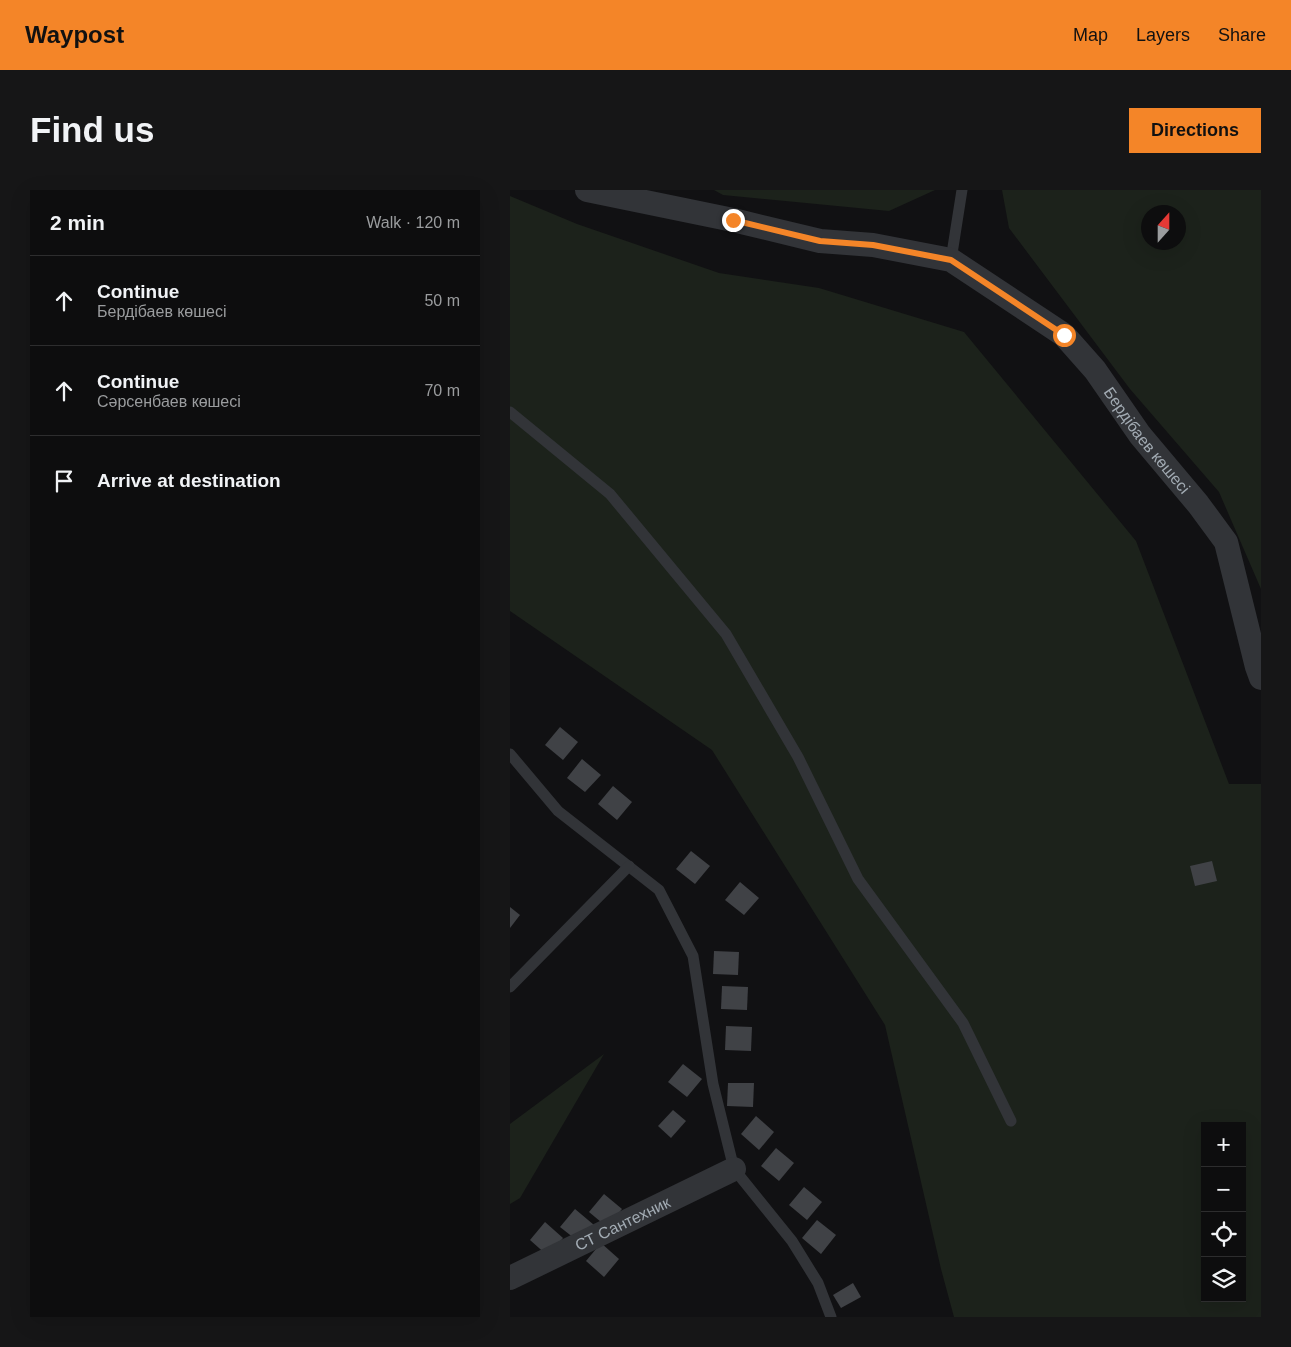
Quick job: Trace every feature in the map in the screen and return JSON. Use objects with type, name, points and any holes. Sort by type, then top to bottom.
[{"type":"street","points":[[587,190],[733,220],[820,241],[873,245],[951,260]]},
{"type":"street","name":"Бердібаев көшесі","points":[[951,260],[1064,335],[1095,370],[1140,435],[1198,504],[1226,542],[1261,678]]},
{"type":"street","name":"СТ Сантехник","points":[[510,1278],[734,1169]]},
{"type":"lane","points":[[951,260],[962,190]]},
{"type":"lane","points":[[510,412],[610,494],[726,634],[798,757],[858,879],[963,1024],[1011,1121]]},
{"type":"lane","points":[[510,754],[558,811],[659,890],[693,956],[714,1084],[734,1169],[792,1241],[818,1283],[831,1317]]},
{"type":"lane","points":[[510,987],[628,866]]},
{"type":"shaded area","points":[[714,190],[935,190],[889,211],[723,195]]},
{"type":"shaded area","points":[[1002,190],[1261,190],[1261,589],[1219,492],[1130,389],[1009,228]]},
{"type":"shaded area","points":[[510,196],[577,224],[719,273],[819,288],[964,332],[1136,541],[1229,784],[1261,784],[1261,1317],[954,1317],[941,1269],[885,1025],[712,750],[510,611]]},
{"type":"shaded area","points":[[604,1054],[520,1198],[510,1204],[510,1124]]},
{"type":"building","points":[[560,727],[578,742],[563,760],[545,745]]},
{"type":"building","points":[[582,759],[601,775],[585,792],[567,778]]},
{"type":"building","points":[[613,786],[632,802],[617,820],[598,804]]},
{"type":"building","points":[[691,851],[710,866],[695,884],[676,869]]},
{"type":"building","points":[[1212,861],[1217,881],[1195,886],[1190,866]]},
{"type":"building","points":[[740,882],[759,898],[744,915],[725,900]]},
{"type":"building","points":[[510,907],[520,915],[510,928]]},
{"type":"building","points":[[714,951],[739,952],[738,975],[713,974]]},
{"type":"building","points":[[722,986],[748,987],[747,1010],[721,1009]]},
{"type":"building","points":[[726,1026],[752,1027],[751,1051],[725,1050]]},
{"type":"building","points":[[683,1064],[702,1079],[687,1097],[668,1082]]},
{"type":"building","points":[[728,1083],[754,1083],[753,1107],[727,1106]]},
{"type":"building","points":[[673,1110],[686,1121],[671,1138],[658,1126]]},
{"type":"building","points":[[756,1116],[774,1132],[759,1150],[741,1134]]},
{"type":"building","points":[[776,1148],[794,1163],[779,1181],[761,1166]]},
{"type":"building","points":[[804,1187],[822,1202],[807,1220],[789,1205]]},
{"type":"building","points":[[604,1194],[622,1209],[607,1227],[589,1212]]},
{"type":"building","points":[[575,1209],[594,1225],[579,1242],[560,1227]]},
{"type":"building","points":[[817,1220],[836,1235],[821,1254],[802,1238]]},
{"type":"building","points":[[545,1222],[563,1238],[548,1256],[530,1240]]},
{"type":"building","points":[[601,1243],[619,1259],[604,1277],[586,1261]]},
{"type":"building","points":[[853,1283],[861,1297],[841,1308],[833,1295]]},
{"type":"route","points":[[733,220],[820,241],[873,245],[951,260],[1064,335]]}]
